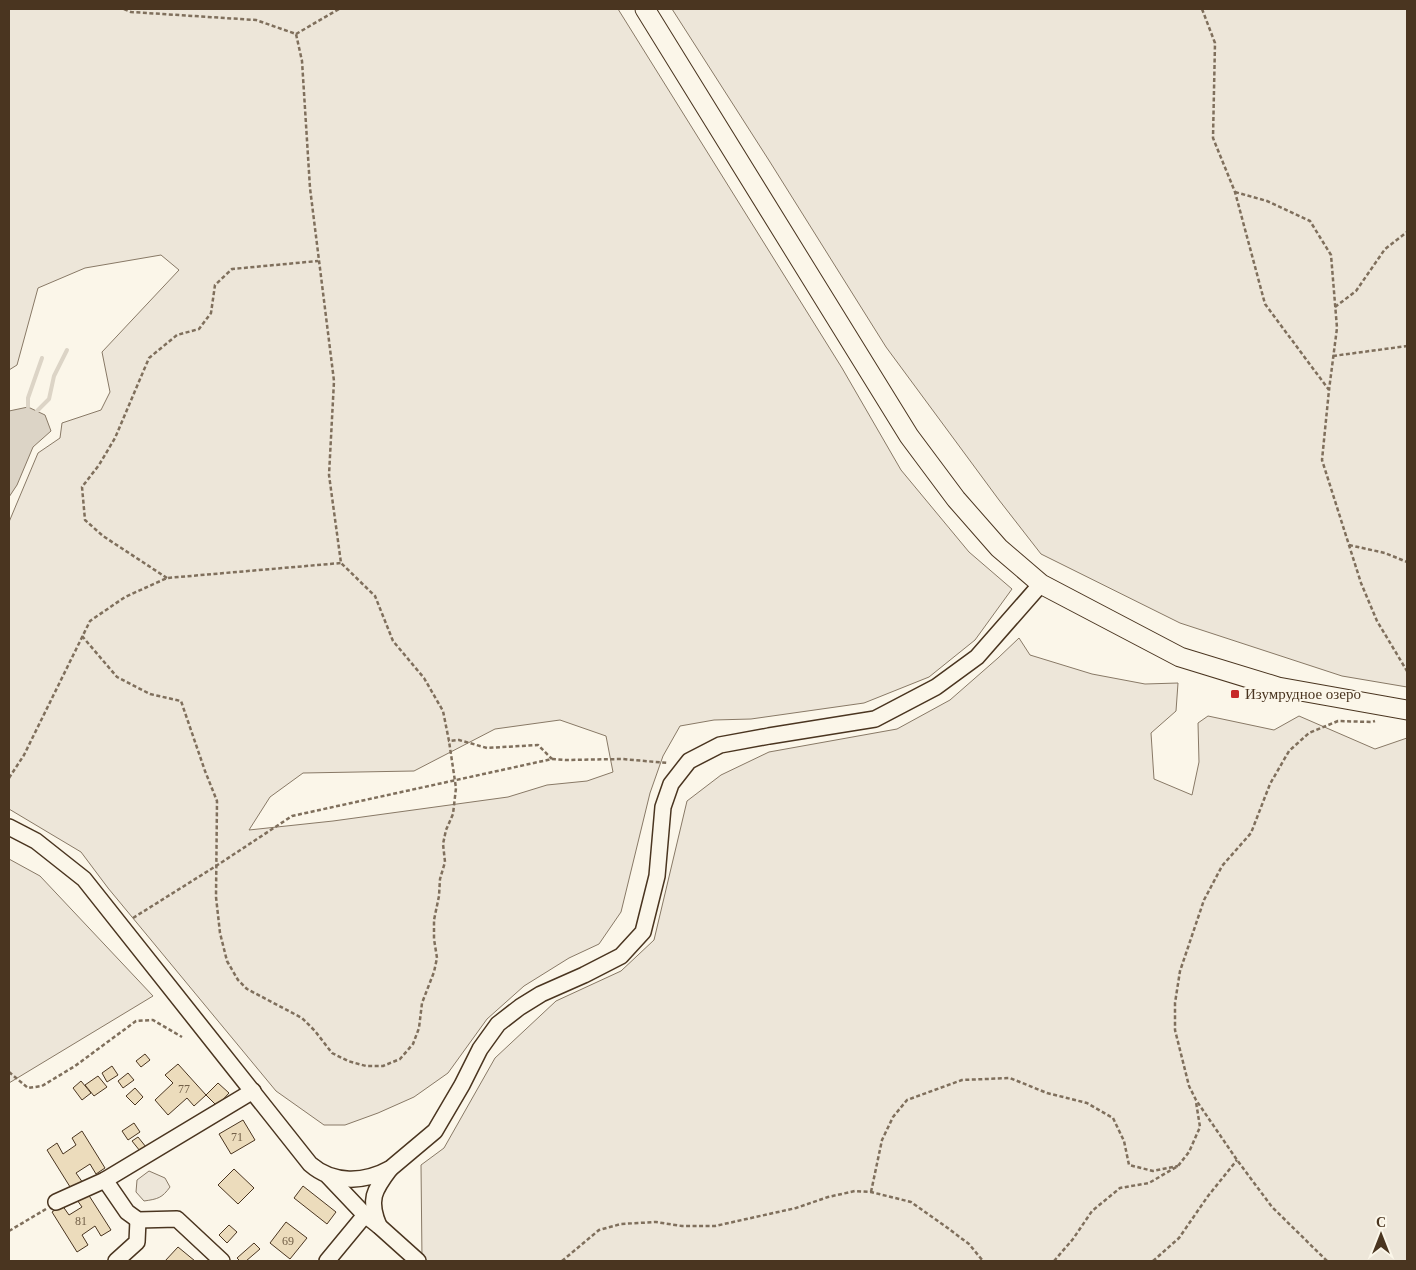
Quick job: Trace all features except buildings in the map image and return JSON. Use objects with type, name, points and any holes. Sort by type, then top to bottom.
[{"type":"main road","points":[[644,9],[909,436],[956,499],[999,548],[1041,584],[1180,658],[1278,687],[1402,709]]},
{"type":"street","points":[[379,1226],[374,1214],[374,1193],[379,1184],[391,1168],[435,1131],[462,1085],[480,1049],[498,1024],[541,994],[621,956],[642,932],[658,876],[664,807],[671,784],[689,761],[720,745],[875,719],[936,687],[977,656],[1041,584]]},
{"type":"street","points":[[9,827],[36,841],[84,879],[310,1164],[328,1176],[353,1179],[366,1178],[391,1168]]},
{"type":"street","points":[[56,1202],[105,1180],[253,1091]]},
{"type":"street","points":[[328,1176],[365,1215],[418,1261]]},
{"type":"street","points":[[105,1180],[127,1212],[138,1220],[177,1219],[222,1261]]},
{"type":"street","points":[[326,1261],[365,1215]]},
{"type":"street","points":[[116,1261],[137,1242],[138,1220]]},
{"type":"path","points":[[124,9],[130,12],[256,20],[296,34],[339,9]]},
{"type":"path","points":[[1202,9],[1215,43],[1213,138],[1234,192],[1265,304],[1329,390]]},
{"type":"path","points":[[82,636],[117,677],[150,694],[181,701],[217,801],[216,897],[220,933],[227,961],[238,980],[247,989],[302,1018],[332,1053],[348,1061],[366,1066],[384,1066],[400,1059],[413,1044],[419,1028],[422,1002],[434,972],[437,958],[434,920],[440,879],[445,862],[443,844],[446,830],[453,814],[456,788],[443,711],[424,678],[393,641],[375,596],[341,563],[330,475],[334,382],[310,188],[302,61],[296,34]]},
{"type":"path","points":[[1234,192],[1267,201],[1310,221],[1331,255],[1337,328],[1322,460],[1361,582],[1377,621],[1407,671]]},
{"type":"path","points":[[1335,306],[1356,291],[1385,249],[1407,232]]},
{"type":"path","points":[[168,578],[103,536],[85,520],[82,487],[115,438],[149,358],[177,335],[199,329],[211,313],[215,285],[232,268],[318,261]]},
{"type":"path","points":[[1334,356],[1407,346]]},
{"type":"path","points":[[1349,544],[1385,553],[1407,562]]},
{"type":"path","points":[[9,778],[24,755],[90,621],[124,597],[168,578],[341,563]]},
{"type":"path","points":[[1327,1261],[1272,1207],[1196,1100],[1190,1086],[1175,1030],[1175,1003],[1180,971],[1204,900],[1222,866],[1251,833],[1270,784],[1289,751],[1309,733],[1338,721],[1372,722],[1402,709]]},
{"type":"path","points":[[449,741],[459,740],[487,748],[538,745],[552,759]]},
{"type":"path","points":[[121,925],[292,816],[552,759],[622,759],[668,764],[674,756]]},
{"type":"path","points":[[9,1072],[28,1088],[42,1086],[75,1066],[136,1021],[153,1020],[182,1037]]},
{"type":"path","points":[[871,1192],[882,1140],[893,1117],[907,1100],[962,1080],[1010,1078],[1047,1093],[1087,1102],[1113,1118],[1124,1141],[1129,1165],[1154,1171],[1178,1166]]},
{"type":"path","points":[[1054,1261],[1073,1239],[1092,1211],[1120,1188],[1149,1184],[1178,1166],[1189,1152],[1200,1127],[1196,1100]]},
{"type":"path","points":[[1152,1261],[1178,1238],[1237,1160]]},
{"type":"path","points":[[562,1261],[599,1230],[621,1224],[656,1222],[682,1226],[715,1226],[796,1208],[828,1197],[855,1191],[871,1192],[911,1202],[969,1244],[983,1261]]},
{"type":"path","points":[[9,1231],[56,1202]]},
{"type":"shaded area","points":[[9,9],[618,9],[842,368],[901,470],[969,552],[1012,589],[975,640],[929,677],[864,703],[751,719],[714,720],[680,726],[663,756],[650,793],[621,912],[599,944],[569,958],[524,986],[487,1019],[448,1073],[414,1097],[345,1125],[324,1125],[276,1091],[108,888],[81,852],[9,809],[9,522],[38,453],[60,438],[62,423],[101,410],[110,392],[102,352],[179,270],[161,255],[85,268],[38,288],[17,365],[9,370]],"holes":[[[560,720],[606,736],[613,772],[587,781],[547,785],[508,797],[333,821],[249,830],[270,797],[303,773],[414,771],[495,729]]]},
{"type":"shaded area","points":[[672,9],[1407,9],[1407,687],[1342,676],[1180,623],[1041,554],[886,347]]},
{"type":"shaded area","points":[[28,407],[45,415],[51,431],[33,447],[17,485],[9,497],[9,411]]},
{"type":"shaded area","points":[[1019,638],[1030,655],[1092,674],[1145,684],[1178,683],[1176,711],[1151,733],[1154,779],[1192,795],[1199,762],[1198,723],[1208,716],[1274,730],[1299,716],[1375,749],[1407,738],[1407,1261],[422,1260],[421,1165],[444,1148],[495,1058],[556,1001],[621,971],[654,940],[687,801],[721,775],[769,752],[897,729],[950,700]]},
{"type":"shaded area","points":[[9,859],[40,876],[153,996],[9,1083]]},
{"type":"shaded area","points":[[149,1171],[165,1178],[170,1187],[165,1194],[153,1200],[144,1201],[136,1192],[137,1180]]},
{"type":"waterway","points":[[37,411],[49,399],[54,376],[67,350]]},
{"type":"waterway","points":[[28,407],[28,398],[42,358]]},
{"type":"place","name":"Изумрудное озеро","points":[[1235,694]]}]
